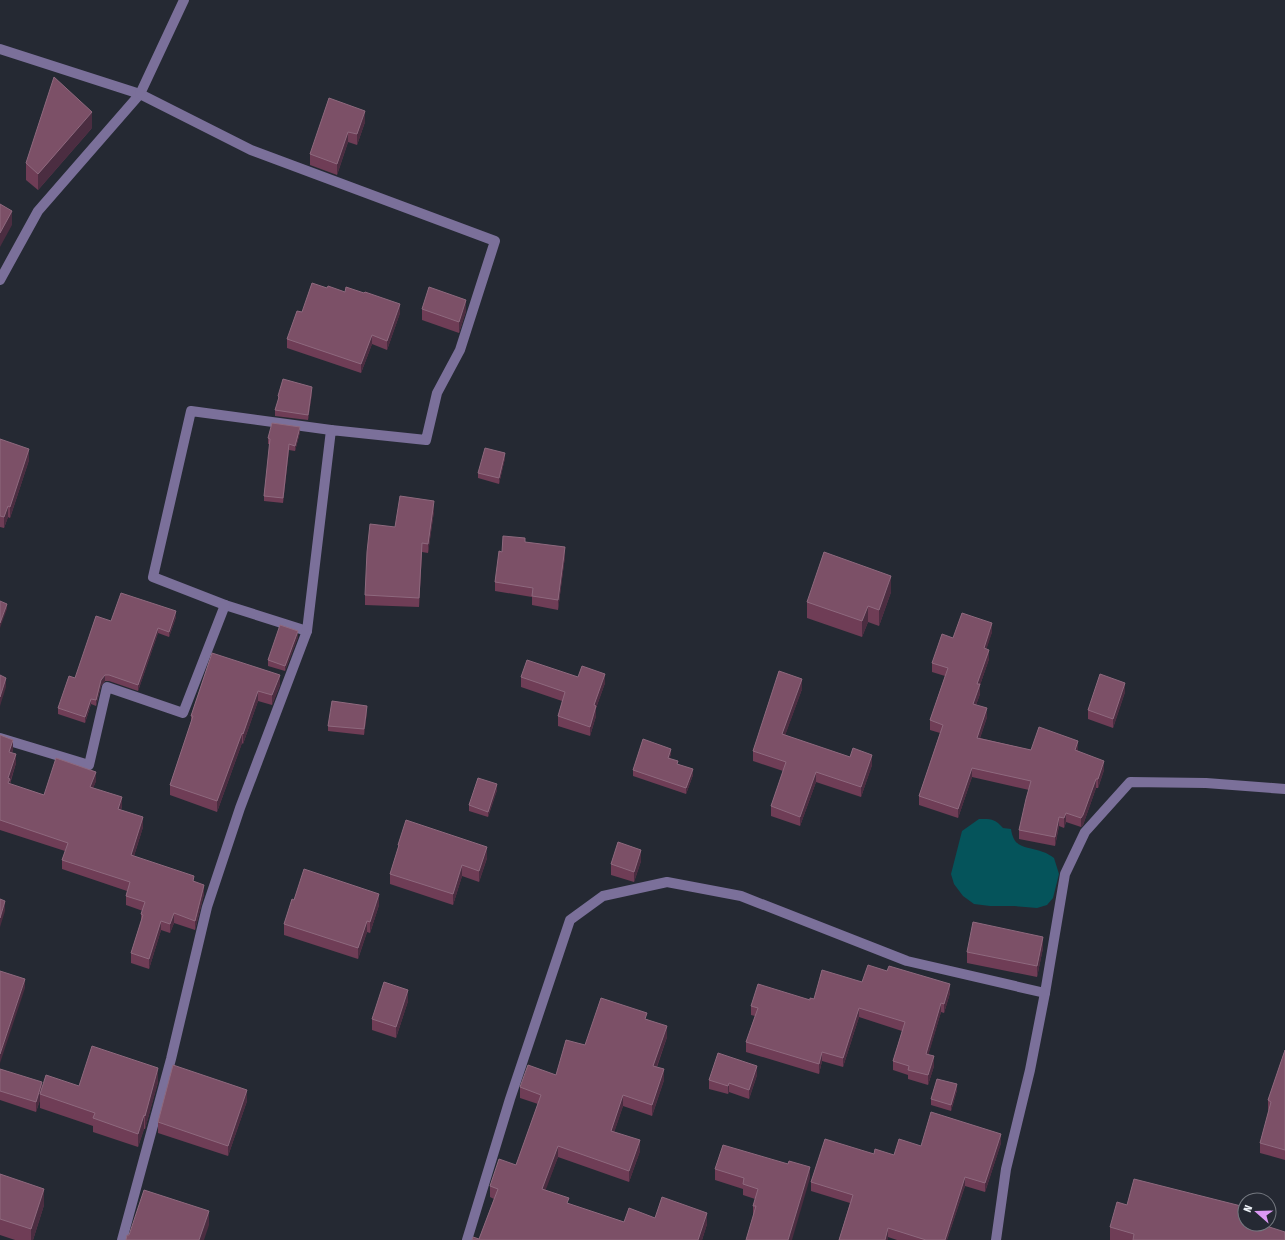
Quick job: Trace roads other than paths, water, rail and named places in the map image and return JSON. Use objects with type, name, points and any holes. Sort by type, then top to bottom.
[{"type":"street","points":[[0,280],[38,211],[140,94],[184,0]]},
{"type":"street","points":[[0,49],[140,94],[251,150],[495,241],[460,350],[437,394],[426,440],[331,430],[191,411],[153,577],[225,605],[308,631]]},
{"type":"street","points":[[122,1240],[171,1059],[207,907],[240,808],[308,631],[331,430]]},
{"type":"street","points":[[0,738],[88,765],[107,687],[183,713],[225,605]]},
{"type":"street","points":[[996,1240],[1006,1169],[1030,1070],[1066,874],[1085,832],[1130,782],[1206,783],[1285,789]]},
{"type":"street","points":[[467,1240],[510,1099],[570,920],[603,896],[667,882],[741,896],[907,961],[1045,993]]},
{"type":"water","points":[[979,819],[992,820],[997,822],[1003,828],[1011,829],[1015,841],[1018,844],[1044,852],[1054,858],[1059,874],[1053,898],[1047,905],[1037,908],[990,906],[974,904],[963,896],[954,884],[951,874],[962,831]]}]
